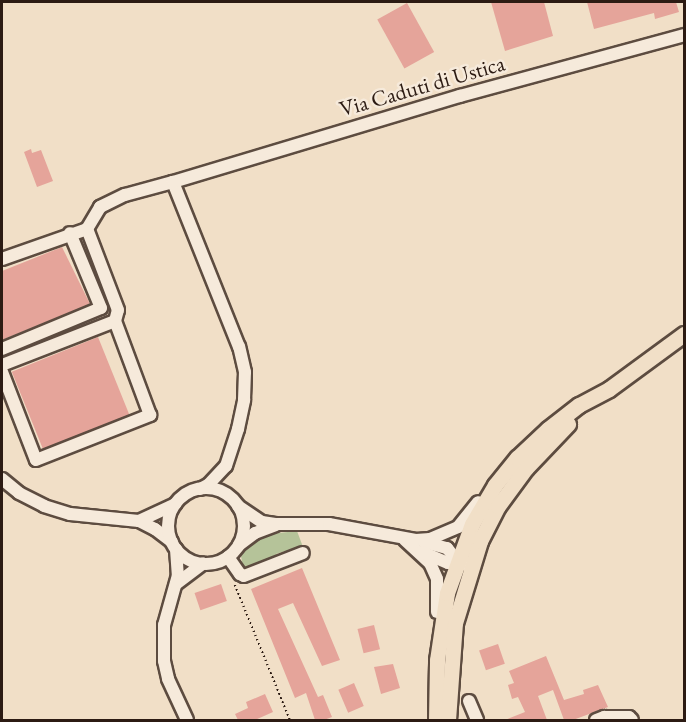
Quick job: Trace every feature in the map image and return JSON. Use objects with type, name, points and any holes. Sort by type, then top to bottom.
[{"type":"main road","points":[[436,720],[441,622],[464,564],[498,506],[519,477],[557,434],[599,395],[684,334]]},
{"type":"main road","points":[[448,720],[456,623],[472,524],[495,485],[539,437],[579,405],[599,395]]},
{"type":"street","name":"Via Caduti di Ustica","points":[[87,229],[100,207],[125,195],[505,84],[684,35]]},
{"type":"street","points":[[173,182],[239,347],[245,372],[244,400],[238,429],[226,466],[227,488],[235,502],[244,529],[239,545]]},
{"type":"street","points":[[2,259],[70,233],[87,229],[118,310],[115,321],[150,415],[36,460],[2,372]]},
{"type":"street","points":[[2,349],[101,308],[70,233]]},
{"type":"street","points":[[97,299],[111,294]]},
{"type":"street","points":[[2,365],[115,321]]},
{"type":"street","points":[[413,544],[458,527],[517,450],[528,440],[539,437]]},
{"type":"street","points":[[139,521],[171,508],[177,498],[200,489],[226,466]]},
{"type":"street","points":[[2,479],[19,493],[44,506],[70,514],[139,521],[155,529],[189,560],[203,564],[228,557],[255,533],[277,524]]},
{"type":"street","points":[[200,489],[214,489],[235,502],[254,518],[277,524],[328,524],[386,534],[413,544],[448,563],[464,564]]},
{"type":"street","points":[[177,498],[168,525],[178,562],[176,584],[164,625],[164,662],[168,679],[187,720]]},
{"type":"street","points":[[413,544],[430,563],[437,579],[439,600],[432,664],[437,681]]},
{"type":"street","points":[[228,557],[244,576],[303,553]]},
{"type":"street","points":[[176,584],[203,564]]},
{"type":"street","points":[[469,701],[477,720]]},
{"type":"street","points":[[596,720],[604,717],[629,717],[632,720]]},
{"type":"path","points":[[177,498],[186,487],[214,479]]},
{"type":"path","points":[[232,579],[290,720]]},
{"type":"green space","points":[[297,531],[303,547],[288,554],[285,551],[276,554],[276,560],[249,569],[243,567],[241,556],[252,540],[260,535]]},
{"type":"building","points":[[491,2],[544,2],[553,36],[505,51]]},
{"type":"building","points":[[587,2],[676,2],[679,12],[655,19],[654,13],[594,29]]},
{"type":"building","points":[[407,3],[434,52],[404,68],[377,19]]},
{"type":"building","points":[[31,149],[32,153],[41,150],[53,181],[37,187],[24,152]]},
{"type":"building","points":[[62,247],[90,304],[2,340],[2,271]]},
{"type":"building","points":[[98,337],[129,415],[43,450],[12,372]]},
{"type":"building","points":[[302,568],[340,660],[322,666],[293,603],[278,609],[318,697],[323,695],[332,717],[324,720],[315,720],[306,693],[295,698],[251,589]]},
{"type":"building","points":[[221,584],[227,601],[200,610],[195,593]]},
{"type":"building","points":[[374,625],[380,649],[364,653],[358,629]]},
{"type":"building","points":[[498,644],[505,664],[486,670],[479,651]]},
{"type":"building","points":[[546,656],[564,700],[584,694],[583,690],[598,685],[608,707],[573,720],[564,720],[553,690],[538,696],[547,720],[505,720],[525,712],[518,697],[512,699],[508,685],[514,683],[509,671]]},
{"type":"building","points":[[393,664],[400,688],[381,694],[374,667]]},
{"type":"building","points":[[354,683],[364,706],[348,713],[338,690]]},
{"type":"building","points":[[265,694],[273,712],[255,720],[238,720],[235,714],[248,708],[246,702]]}]
